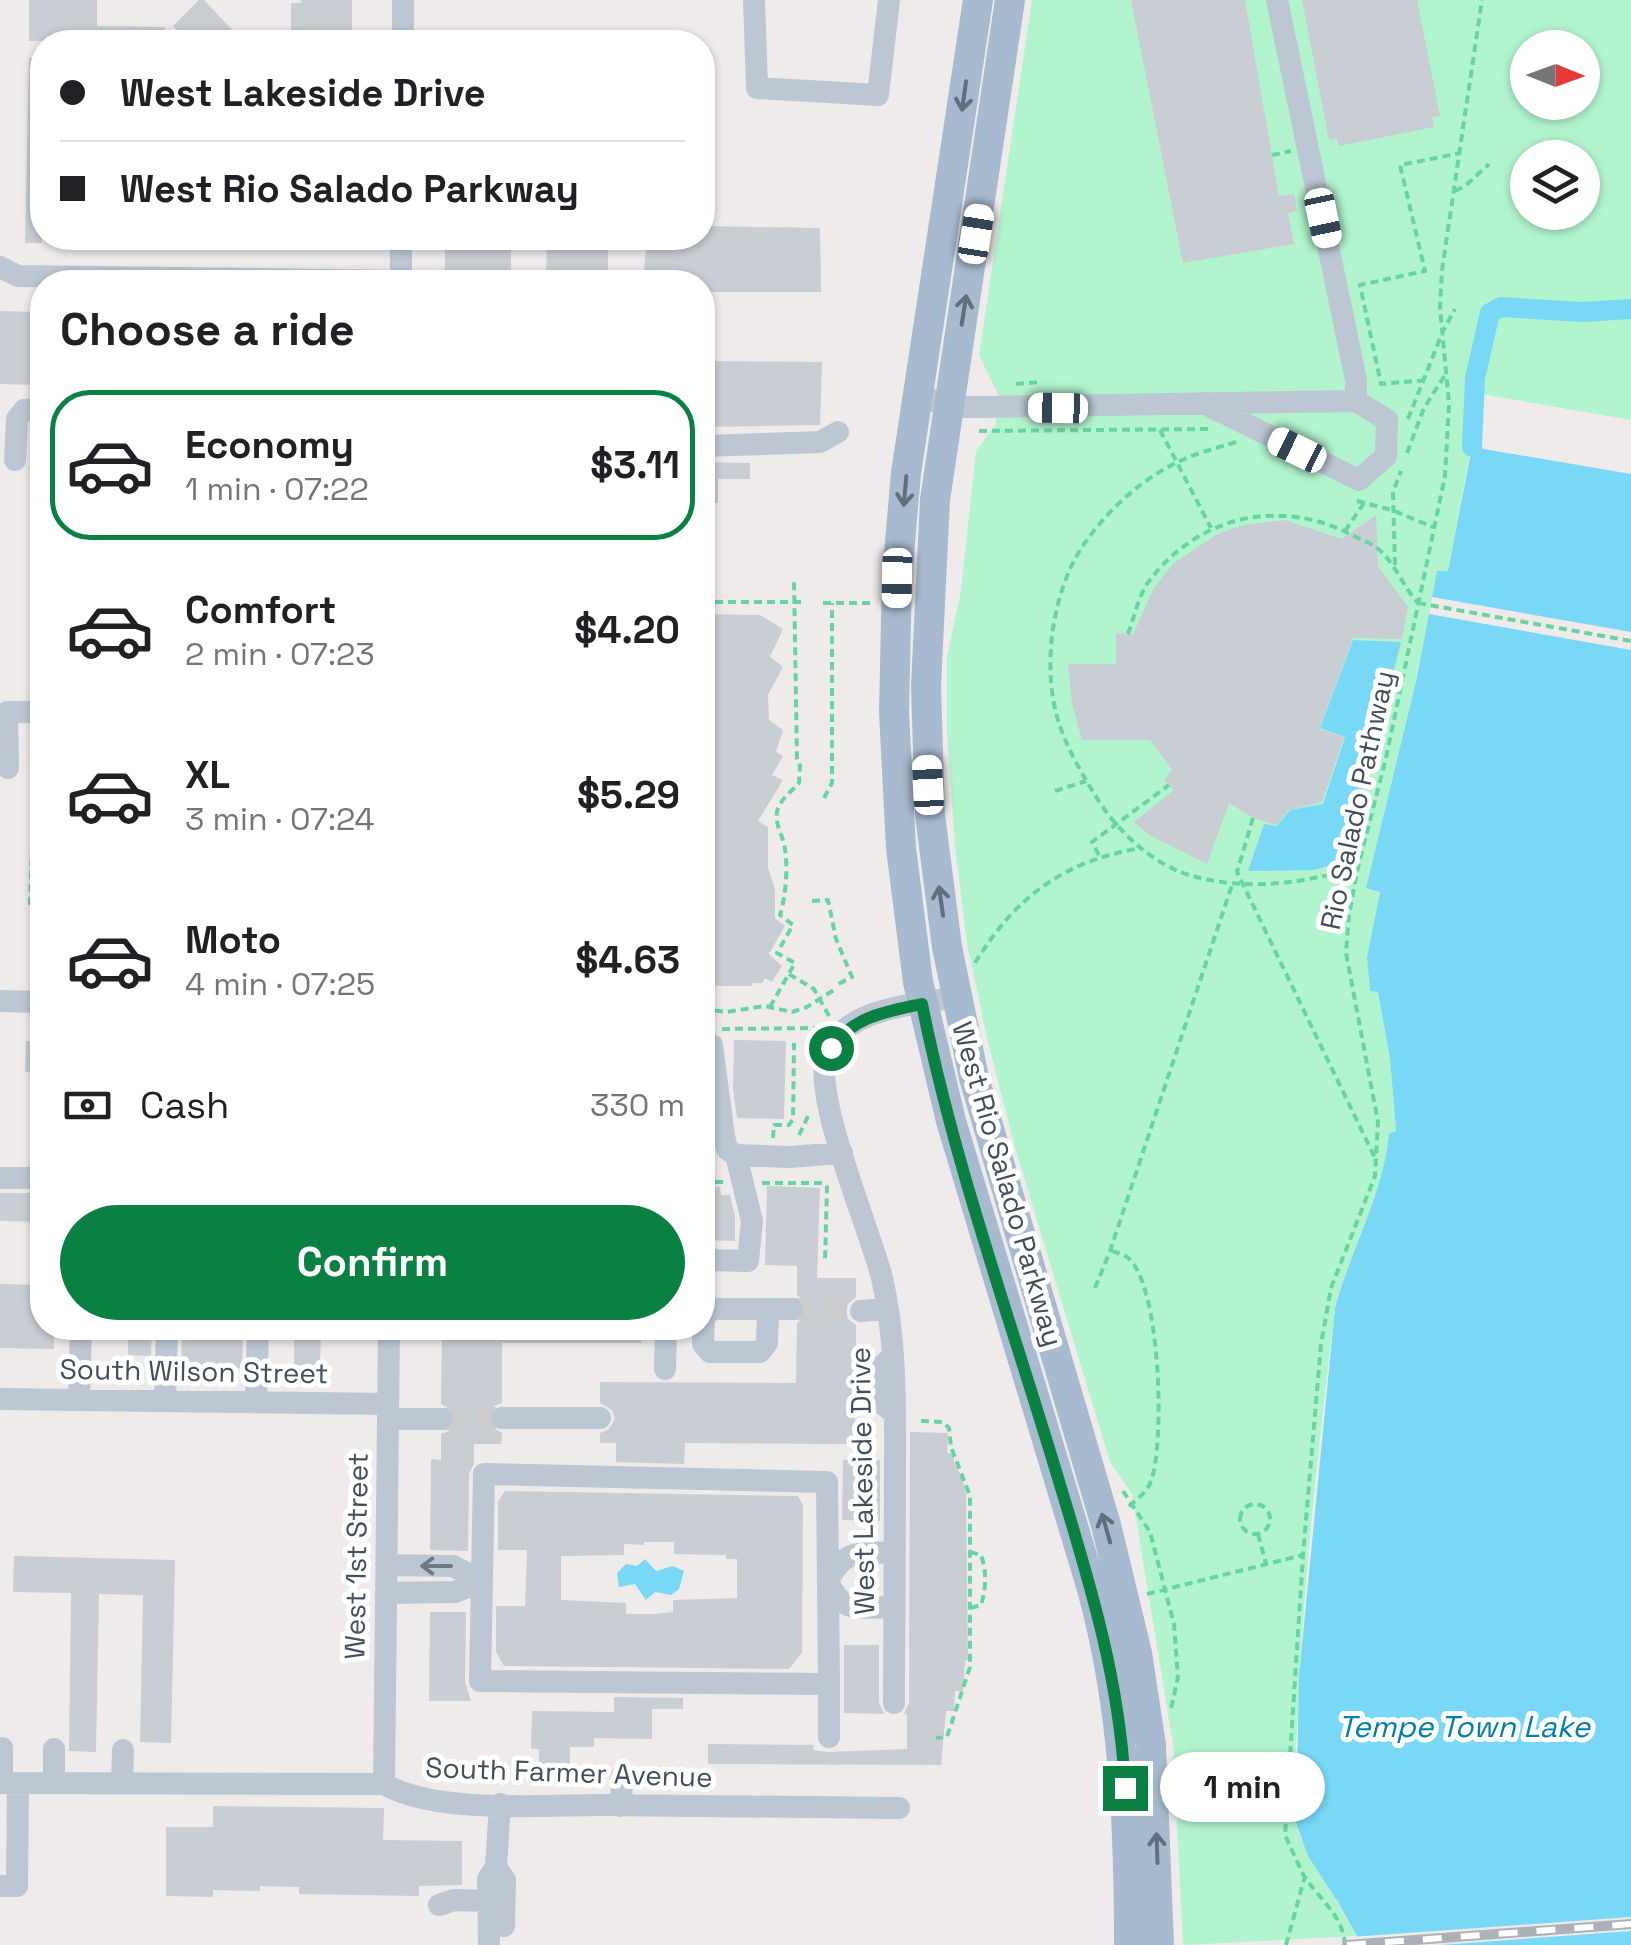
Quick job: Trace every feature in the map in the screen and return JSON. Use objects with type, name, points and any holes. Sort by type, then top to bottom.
[{"type":"main road","name":"West Rio Salado Parkway","points":[[978,0],[906,473],[897,578],[894,712],[904,877],[922,1004],[967,1177],[1103,1628],[1124,1759],[1129,1945]]},
{"type":"main road","name":"West Rio Salado Parkway","points":[[1010,0],[932,544],[926,738],[935,862],[995,1158],[1126,1600],[1151,1745],[1159,1945]]},
{"type":"street","points":[[403,0],[403,30]]},
{"type":"street","points":[[754,0],[758,88],[878,95],[889,0]]},
{"type":"street","points":[[1277,0],[1356,380],[1356,401]]},
{"type":"street","points":[[0,267],[18,276],[30,276]]},
{"type":"street","points":[[918,394],[949,406],[1058,408],[1151,404],[1203,403],[1356,401],[1387,420],[1386,456],[1359,480],[1203,403]]},
{"type":"street","points":[[16,460],[17,419],[24,410],[30,410]]},
{"type":"street","points":[[715,446],[820,442],[838,432]]},
{"type":"street","points":[[8,768],[7,712],[30,712]]},
{"type":"street","name":"West Lakeside Drive","points":[[894,1704],[893,1357],[882,1279],[826,1094],[826,1058],[841,1033],[867,1016],[922,1004],[962,983]]},
{"type":"street","points":[[0,1002],[30,1002]]},
{"type":"street","points":[[715,1067],[724,1136],[728,1149],[736,1155],[752,1222],[748,1261],[715,1260]]},
{"type":"street","points":[[736,1155],[773,1146],[842,1154]]},
{"type":"street","points":[[0,1178],[30,1178]]},
{"type":"street","points":[[715,1309],[792,1309]]},
{"type":"street","points":[[704,1340],[710,1352],[760,1352],[767,1343],[768,1309]]},
{"type":"street","points":[[862,1310],[888,1310]]},
{"type":"street","points":[[79,1400],[81,1340]]},
{"type":"street","points":[[166,1402],[167,1340]]},
{"type":"street","points":[[256,1401],[258,1340]]},
{"type":"street","name":"West 1st Street","points":[[384,1784],[389,1340]]},
{"type":"street","points":[[664,1369],[665,1340]]},
{"type":"street","name":"South Wilson Street","points":[[0,1399],[256,1401],[441,1419]]},
{"type":"street","points":[[502,1418],[600,1418]]},
{"type":"street","points":[[829,1684],[480,1681],[484,1474],[826,1482],[828,1581],[829,1684],[829,1737]]},
{"type":"street","points":[[894,1553],[846,1557],[836,1564],[828,1581],[836,1600],[846,1606],[894,1607]]},
{"type":"street","points":[[386,1565],[453,1566],[482,1580]]},
{"type":"street","points":[[386,1593],[454,1592],[482,1580]]},
{"type":"street","points":[[0,1886],[17,1886],[2,1748]]},
{"type":"street","points":[[54,1749],[54,1783]]},
{"type":"street","points":[[122,1750],[122,1783]]},
{"type":"street","points":[[621,1806],[622,1776]]},
{"type":"street","name":"South Farmer Avenue","points":[[7,1784],[384,1784],[402,1795],[423,1800],[500,1804],[898,1808]]},
{"type":"street","points":[[489,1945],[488,1879],[496,1867],[500,1804]]},
{"type":"street","points":[[496,1867],[505,1880],[504,1945]]},
{"type":"street","points":[[439,1905],[454,1900],[489,1901]]},
{"type":"path","name":"Rio Salado Pathway","points":[[1345,1945],[1344,1932],[1334,1913],[1305,1876],[1286,1836],[1302,1554],[1321,1344],[1330,1288],[1375,1176],[1378,1122],[1346,953],[1358,867],[1386,758],[1445,476],[1450,404],[1440,307],[1442,270],[1482,0]]},
{"type":"path","points":[[1425,380],[1381,384],[1360,285],[1425,271],[1400,165],[1461,152]]},
{"type":"path","points":[[1455,191],[1489,164]]},
{"type":"path","points":[[1395,569],[1393,492],[1424,408],[1447,372]]},
{"type":"path","points":[[1151,404],[1212,528]]},
{"type":"path","points":[[980,431],[1216,429]]},
{"type":"path","points":[[1228,435],[1240,440],[1177,462],[1126,497],[1086,541],[1066,580],[1052,648],[1052,688],[1060,726],[1086,781],[1115,824],[1141,848],[1182,872],[1232,885],[1291,882],[1358,867]]},
{"type":"path","points":[[1347,496],[1434,527]]},
{"type":"path","points":[[1128,634],[1145,587],[1170,558],[1212,528],[1265,513],[1304,516],[1378,548],[1418,603],[1631,642]]},
{"type":"path","points":[[770,1007],[795,964],[777,953],[793,925],[780,915],[786,850],[777,825],[777,811],[800,783],[794,578]]},
{"type":"path","points":[[715,602],[801,602]]},
{"type":"path","points":[[823,602],[878,603]]},
{"type":"path","points":[[824,798],[832,783],[832,603]]},
{"type":"path","points":[[1055,791],[1086,781]]},
{"type":"path","points":[[1099,855],[1092,842],[1168,784]]},
{"type":"path","points":[[1252,818],[1237,872],[1376,1161]]},
{"type":"path","points":[[962,983],[994,932],[1041,887],[1099,855],[1141,848]]},
{"type":"path","points":[[1095,1288],[1232,885]]},
{"type":"path","points":[[715,1011],[770,1007],[792,1012],[852,977],[836,939],[828,900],[812,901]]},
{"type":"path","points":[[788,974],[814,989],[832,1021]]},
{"type":"path","points":[[715,1037],[826,1028]]},
{"type":"path","points":[[774,1183],[774,1125],[789,1126],[792,1119],[794,1043]]},
{"type":"path","points":[[773,1146],[799,1135],[803,1121],[817,1103]]},
{"type":"path","points":[[742,1183],[823,1183],[827,1188],[825,1262]]},
{"type":"path","points":[[1106,1525],[1147,1488],[1152,1474],[1158,1403],[1151,1307],[1128,1257],[1110,1250]]},
{"type":"path","points":[[921,1421],[942,1422],[949,1428],[970,1496],[970,1667],[947,1736],[936,1738]]},
{"type":"path","points":[[1115,1479],[1150,1532],[1166,1588],[1174,1624],[1178,1677],[1170,1715]]},
{"type":"path","points":[[1252,1505],[1265,1509],[1270,1518],[1268,1527],[1258,1534],[1246,1531],[1240,1523],[1241,1514],[1252,1505]]},
{"type":"path","points":[[1258,1534],[1266,1564]]},
{"type":"path","points":[[970,1552],[981,1555],[985,1571],[985,1593],[980,1605],[971,1608]]},
{"type":"path","points":[[1126,1600],[1302,1554]]},
{"type":"path","points":[[1286,1945],[1305,1876]]},
{"type":"green space","points":[[1032,0],[1631,0],[1631,420],[1481,394],[1448,571],[1437,571],[1417,677],[1366,888],[1380,892],[1367,957],[1370,990],[1378,991],[1390,1058],[1396,1132],[1389,1134],[1380,1179],[1335,1308],[1308,1562],[1294,1776],[1300,1837],[1357,1936],[1183,1945],[1173,1744],[1132,1494],[1110,1462],[1014,1144],[967,943],[955,846],[947,732],[947,657],[961,591],[976,451],[996,424],[998,394],[979,355]]},
{"type":"water","name":"Tempe Town Lake","points":[[1472,447],[1631,474],[1631,1945],[1357,1945],[1357,1936],[1308,1856],[1296,1823],[1299,1676],[1335,1308],[1380,1179],[1389,1134],[1396,1131],[1390,1058],[1378,992],[1370,991],[1367,957],[1380,892],[1366,888],[1417,677],[1437,571],[1448,571]]},
{"type":"water","points":[[1353,640],[1401,642],[1347,860],[1314,870],[1248,871],[1264,824],[1277,826],[1290,810],[1323,804],[1345,737],[1320,728]]},
{"type":"water","points":[[645,1559],[656,1571],[673,1566],[684,1571],[679,1589],[671,1595],[655,1592],[646,1600],[635,1584],[619,1587],[617,1573],[626,1564],[637,1566]]},
{"type":"pier","points":[[1432,597],[1631,632],[1631,650],[1429,614]]},
{"type":"pier","points":[[1631,1917],[1631,1931],[1440,1945],[1352,1945],[1351,1937]]},
{"type":"building","points":[[29,0],[97,0],[97,26],[165,27],[30,30],[29,41]]},
{"type":"building","points":[[199,0],[204,0],[232,30],[177,30],[173,26]]},
{"type":"building","points":[[352,0],[352,30],[291,30],[291,3]]},
{"type":"building","points":[[1131,0],[1245,0],[1279,196],[1294,194],[1297,211],[1288,213],[1294,244],[1183,263]]},
{"type":"building","points":[[1302,0],[1417,0],[1440,116],[1432,117],[1434,127],[1339,146],[1337,138],[1329,140]]},
{"type":"building","points":[[29,58],[30,58],[30,243],[25,243]]},
{"type":"building","points":[[715,226],[820,228],[821,292],[715,292],[715,270],[644,270],[646,250],[715,250]]},
{"type":"building","points":[[445,250],[511,250],[511,270],[445,270]]},
{"type":"building","points":[[547,250],[608,250],[608,270],[546,270]]},
{"type":"building","points":[[0,311],[30,312],[30,385],[0,384]]},
{"type":"building","points":[[715,361],[822,362],[820,425],[715,427]]},
{"type":"building","points":[[715,462],[750,463],[750,479],[718,479],[718,503]]},
{"type":"building","points":[[1376,515],[1378,566],[1408,607],[1402,639],[1353,638],[1319,729],[1344,737],[1322,802],[1289,810],[1277,825],[1253,818],[1229,803],[1207,864],[1149,835],[1134,822],[1174,790],[1164,780],[1172,769],[1150,740],[1082,740],[1072,704],[1068,664],[1116,664],[1116,633],[1133,634],[1154,588],[1174,563],[1216,535],[1244,525],[1284,520],[1342,539]]},
{"type":"building","points":[[715,614],[760,615],[783,629],[770,657],[783,667],[768,695],[769,720],[783,730],[776,752],[783,756],[772,775],[783,780],[758,821],[768,827],[768,868],[775,889],[775,918],[785,926],[769,954],[782,966],[772,982],[765,978],[752,986],[715,986]]},
{"type":"building","points":[[734,1040],[786,1041],[784,1119],[737,1118]]},
{"type":"building","points":[[26,1041],[30,1041],[30,1072],[25,1072]]},
{"type":"building","points":[[767,1186],[820,1188],[817,1278],[856,1278],[856,1297],[846,1311],[848,1319],[856,1325],[855,1444],[685,1443],[684,1464],[616,1462],[616,1443],[600,1443],[600,1433],[608,1430],[615,1419],[612,1410],[600,1403],[600,1382],[796,1383],[797,1323],[807,1308],[797,1295],[797,1266],[765,1265]]},
{"type":"building","points":[[715,1187],[720,1187],[721,1195],[730,1195],[735,1241],[715,1240]]},
{"type":"building","points":[[0,1193],[30,1193],[30,1222],[0,1221]]},
{"type":"building","points":[[0,1284],[30,1285],[30,1340],[54,1340],[54,1349],[0,1348]]},
{"type":"building","points":[[128,1340],[152,1340],[151,1356],[128,1355]]},
{"type":"building","points":[[182,1340],[243,1340],[242,1368],[181,1367]]},
{"type":"building","points":[[294,1340],[321,1340],[320,1365],[294,1365]]},
{"type":"building","points":[[442,1340],[641,1340],[502,1343],[502,1403],[494,1406],[487,1417],[490,1426],[502,1433],[501,1444],[474,1444],[474,1464],[469,1474],[468,1551],[430,1550],[431,1459],[441,1460],[441,1434],[449,1431],[456,1420],[453,1411],[441,1404]]},
{"type":"building","points":[[910,1432],[948,1433],[947,1453],[954,1454],[966,1494],[968,1660],[963,1691],[955,1691],[954,1711],[946,1711],[941,1765],[708,1764],[708,1744],[814,1745],[813,1750],[828,1752],[907,1749],[904,1714],[909,1703]]},
{"type":"building","points":[[843,1460],[880,1460],[880,1521],[842,1520]]},
{"type":"building","points":[[505,1491],[798,1496],[803,1505],[802,1653],[789,1669],[504,1666],[496,1652],[496,1606],[525,1606],[527,1550],[498,1550],[498,1502]],"holes":[[[674,1542],[674,1554],[726,1555],[726,1559],[737,1559],[737,1598],[673,1600],[673,1612],[656,1614],[626,1614],[626,1603],[561,1600],[561,1556],[624,1555],[624,1544]]]},
{"type":"building","points":[[14,1556],[175,1560],[171,1743],[140,1742],[143,1595],[99,1594],[96,1752],[69,1751],[71,1593],[13,1592]]},
{"type":"building","points":[[430,1612],[466,1612],[465,1681],[471,1701],[429,1701]]},
{"type":"building","points":[[844,1645],[879,1645],[879,1703],[884,1714],[844,1713]]},
{"type":"building","points":[[614,1697],[683,1698],[683,1709],[652,1709],[652,1739],[594,1738],[594,1747],[570,1747],[570,1766],[539,1766],[539,1749],[531,1749],[532,1711],[614,1712]]},
{"type":"building","points":[[213,1806],[384,1808],[383,1840],[462,1841],[462,1885],[419,1886],[419,1896],[299,1894],[299,1887],[260,1886],[260,1891],[213,1890],[213,1897],[166,1896],[166,1827],[213,1827]]},
{"type":"waterway","points":[[1472,447],[1475,378],[1490,313],[1501,307],[1583,312],[1631,309]]},
{"type":"tunnel","points":[[792,1309],[861,1311]]},
{"type":"tunnel","points":[[441,1419],[502,1418]]},
{"type":"railway","points":[[1347,1945],[1631,1924]]},
{"type":"route","points":[[831,1048],[841,1033],[867,1016],[922,1004],[983,1233],[1103,1628],[1118,1709],[1125,1788]]}]
